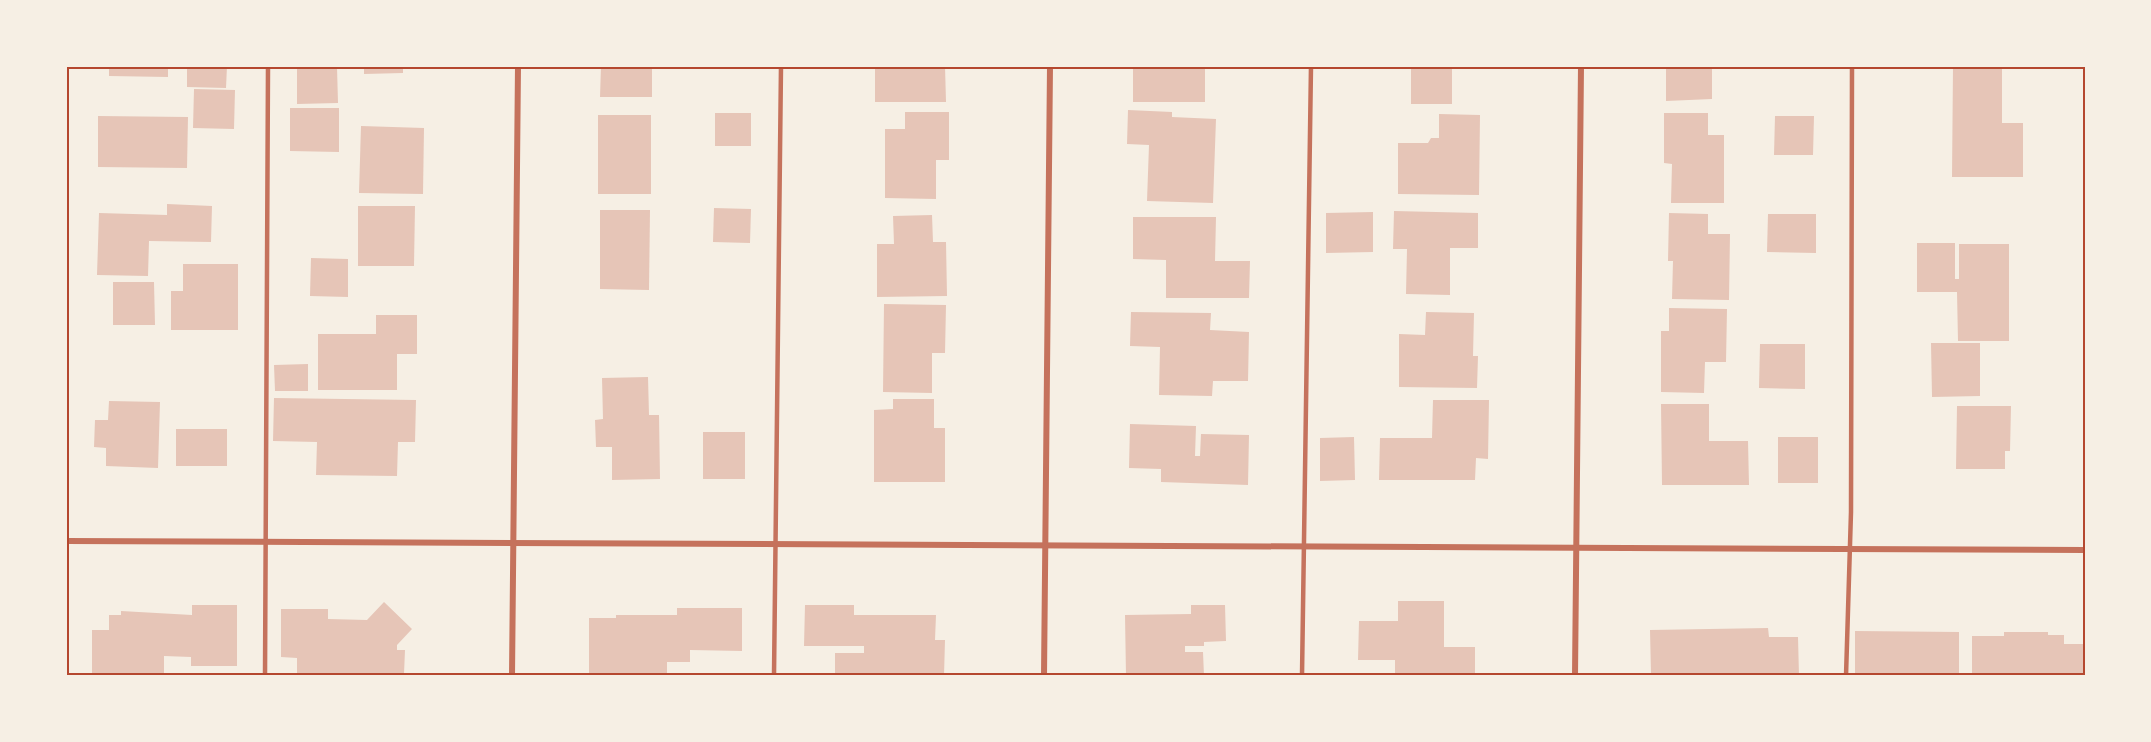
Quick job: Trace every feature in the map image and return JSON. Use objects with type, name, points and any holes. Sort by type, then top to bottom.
[{"type":"street","points":[[512,676],[518,66]]},
{"type":"street","points":[[1044,676],[1050,66]]},
{"type":"street","points":[[1575,676],[1581,66]]},
{"type":"street","points":[[66,541],[2085,549]]},
{"type":"lane","points":[[265,676],[268,66]]},
{"type":"lane","points":[[774,676],[781,66]]},
{"type":"lane","points":[[1302,676],[1311,66]]},
{"type":"lane","points":[[1846,676],[1850,548],[1852,66]]},
{"type":"building","points":[[109,66],[168,66],[168,77],[109,76]]},
{"type":"building","points":[[187,66],[227,66],[226,88],[187,87]]},
{"type":"building","points":[[364,66],[403,66],[403,73],[364,74]]},
{"type":"building","points":[[601,66],[652,66],[652,97],[600,97]]},
{"type":"building","points":[[875,66],[945,66],[946,102],[875,102]]},
{"type":"building","points":[[1133,66],[1205,66],[1205,102],[1133,102]]},
{"type":"building","points":[[1411,66],[1452,66],[1452,104],[1411,104]]},
{"type":"building","points":[[1666,66],[1712,66],[1712,99],[1666,101]]},
{"type":"building","points":[[337,67],[338,103],[297,104],[297,68]]},
{"type":"building","points":[[1953,67],[2002,67],[2002,123],[2023,123],[2023,177],[1952,177]]},
{"type":"building","points":[[194,89],[235,90],[234,129],[193,128]]},
{"type":"building","points":[[290,108],[339,108],[339,152],[290,151]]},
{"type":"building","points":[[1128,110],[1172,112],[1172,117],[1216,119],[1213,203],[1147,201],[1149,145],[1127,144]]},
{"type":"building","points":[[905,112],[949,112],[949,160],[936,160],[936,199],[885,198],[885,129],[905,129]]},
{"type":"building","points":[[715,113],[751,113],[751,146],[715,146]]},
{"type":"building","points":[[1664,113],[1708,113],[1708,135],[1724,135],[1724,203],[1671,203],[1672,164],[1664,163]]},
{"type":"building","points":[[1439,114],[1480,115],[1479,195],[1398,194],[1398,143],[1428,143],[1431,138],[1439,138]]},
{"type":"building","points":[[598,115],[651,115],[651,194],[598,194]]},
{"type":"building","points":[[98,116],[188,117],[187,168],[98,167]]},
{"type":"building","points":[[1775,116],[1814,116],[1813,155],[1774,155]]},
{"type":"building","points":[[361,126],[424,128],[423,194],[359,193]]},
{"type":"building","points":[[167,204],[212,206],[211,242],[149,241],[148,276],[97,275],[99,213],[167,215]]},
{"type":"building","points":[[358,206],[415,206],[414,266],[358,266]]},
{"type":"building","points":[[714,208],[751,209],[750,243],[713,242]]},
{"type":"building","points":[[600,210],[650,210],[649,290],[600,289]]},
{"type":"building","points":[[1394,211],[1478,213],[1478,248],[1450,248],[1450,295],[1406,294],[1407,249],[1393,249]]},
{"type":"building","points":[[1373,212],[1373,252],[1326,253],[1326,213]]},
{"type":"building","points":[[1669,213],[1708,214],[1708,234],[1730,234],[1729,300],[1672,299],[1673,261],[1668,261]]},
{"type":"building","points":[[1768,214],[1816,214],[1816,253],[1767,252]]},
{"type":"building","points":[[932,215],[933,242],[946,242],[947,296],[877,297],[877,244],[894,244],[893,216]]},
{"type":"building","points":[[1133,217],[1216,217],[1215,261],[1250,261],[1249,298],[1166,298],[1166,260],[1133,259]]},
{"type":"building","points":[[1917,243],[1955,243],[1955,279],[1959,279],[1959,244],[2009,244],[2009,341],[1958,341],[1957,292],[1917,292]]},
{"type":"building","points":[[311,258],[348,259],[348,297],[310,296]]},
{"type":"building","points":[[183,264],[238,264],[238,330],[171,330],[171,291],[183,291]]},
{"type":"building","points":[[113,282],[154,282],[155,325],[113,325]]},
{"type":"building","points":[[884,304],[946,305],[945,353],[932,353],[932,393],[883,392]]},
{"type":"building","points":[[1669,308],[1727,309],[1726,362],[1705,362],[1704,393],[1661,392],[1661,331],[1669,331]]},
{"type":"building","points":[[1131,312],[1211,313],[1210,330],[1249,332],[1248,381],[1213,381],[1212,396],[1159,395],[1160,347],[1130,346]]},
{"type":"building","points":[[1426,312],[1474,313],[1473,356],[1478,356],[1477,388],[1399,387],[1399,334],[1425,335]]},
{"type":"building","points":[[376,315],[417,315],[417,354],[397,354],[397,390],[318,390],[318,334],[376,334]]},
{"type":"building","points":[[1931,343],[1980,343],[1980,396],[1932,397]]},
{"type":"building","points":[[1760,344],[1805,344],[1805,389],[1759,388]]},
{"type":"building","points":[[308,364],[308,391],[275,391],[274,365]]},
{"type":"building","points":[[648,377],[649,415],[659,415],[660,479],[612,480],[612,447],[596,447],[595,420],[603,419],[602,378]]},
{"type":"building","points":[[274,398],[416,400],[415,442],[398,442],[397,476],[316,475],[317,442],[273,441]]},
{"type":"building","points":[[893,399],[934,399],[934,428],[945,428],[945,482],[874,482],[874,410],[893,409]]},
{"type":"building","points":[[1433,400],[1489,400],[1488,459],[1476,458],[1475,480],[1379,480],[1380,438],[1432,438]]},
{"type":"building","points":[[109,401],[160,402],[158,468],[106,466],[106,448],[94,447],[95,420],[108,420]]},
{"type":"building","points":[[1661,404],[1709,404],[1709,441],[1748,441],[1749,485],[1662,485]]},
{"type":"building","points":[[1957,406],[2011,406],[2010,451],[2005,451],[2005,469],[1956,469]]},
{"type":"building","points":[[1130,424],[1196,426],[1195,456],[1200,456],[1201,434],[1249,435],[1248,485],[1161,482],[1161,469],[1129,468]]},
{"type":"building","points":[[176,429],[227,429],[227,466],[176,466]]},
{"type":"building","points":[[703,432],[745,432],[745,479],[703,479]]},
{"type":"building","points":[[1354,437],[1355,480],[1320,481],[1320,438]]},
{"type":"building","points":[[1778,437],[1818,437],[1818,483],[1778,483]]},
{"type":"building","points":[[1398,601],[1444,601],[1444,647],[1475,647],[1475,676],[1395,676],[1395,660],[1358,660],[1359,621],[1398,621]]},
{"type":"building","points":[[384,602],[412,629],[397,645],[397,650],[405,650],[404,674],[297,676],[297,658],[281,657],[281,609],[328,609],[328,619],[367,620]]},
{"type":"building","points":[[192,605],[237,605],[237,666],[191,666],[191,657],[164,656],[164,676],[92,676],[92,630],[109,630],[109,615],[121,615],[121,611],[192,615]]},
{"type":"building","points":[[805,605],[854,605],[854,615],[936,615],[935,640],[945,640],[944,676],[835,676],[835,653],[864,653],[864,646],[804,646]]},
{"type":"building","points":[[1191,605],[1225,605],[1226,641],[1204,642],[1204,646],[1185,646],[1185,652],[1203,652],[1204,676],[1126,676],[1125,615],[1191,614]]},
{"type":"building","points":[[677,608],[742,608],[742,651],[690,650],[690,662],[667,662],[667,676],[589,676],[589,618],[616,618],[616,615],[677,615]]},
{"type":"building","points":[[1768,628],[1769,637],[1798,637],[1799,676],[1651,674],[1650,630]]},
{"type":"building","points":[[1855,631],[1959,632],[1959,676],[1855,676]]},
{"type":"building","points":[[2004,632],[2048,632],[2048,635],[2064,635],[2064,644],[2085,644],[2085,676],[1972,676],[1972,636],[2004,636]]}]
